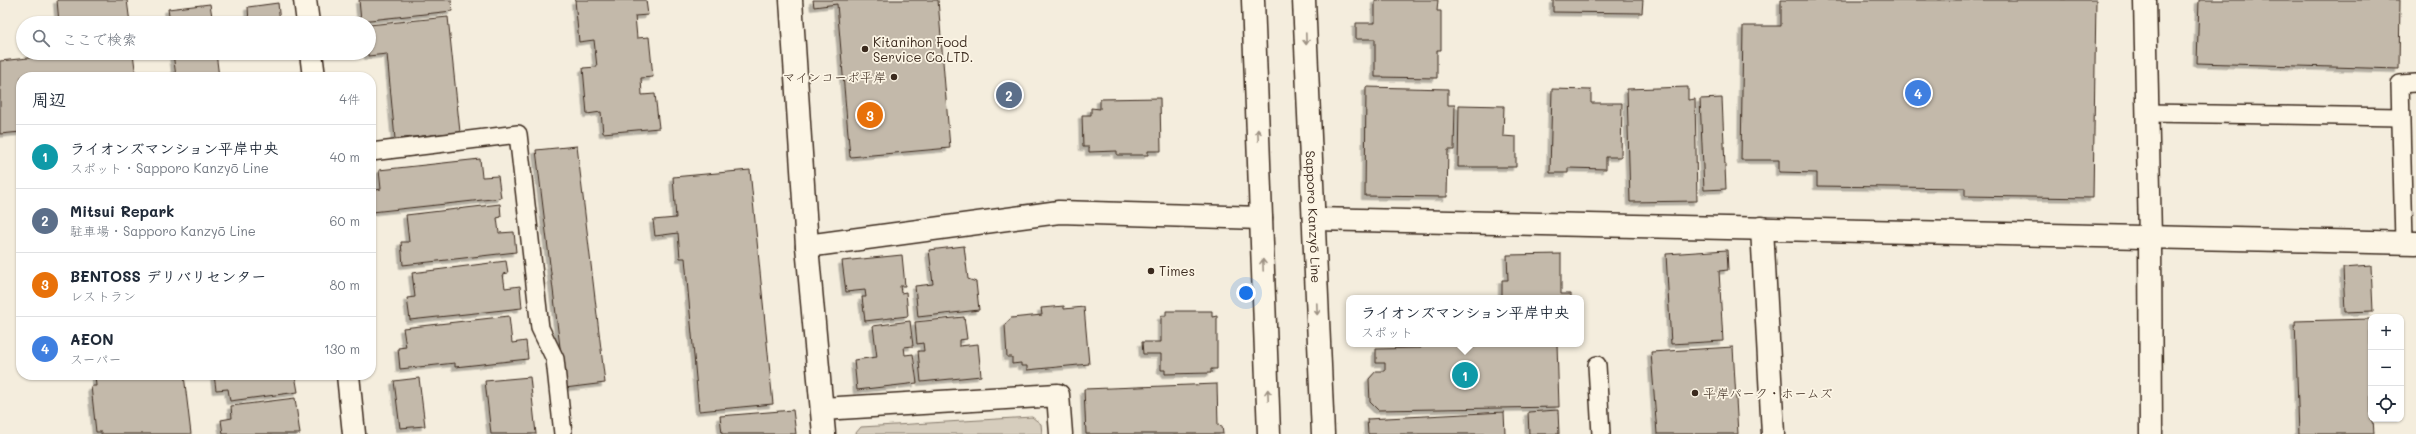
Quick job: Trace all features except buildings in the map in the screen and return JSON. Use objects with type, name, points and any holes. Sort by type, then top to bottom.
[{"type":"street","points":[[305,0],[307,16]]},
{"type":"street","points":[[791,0],[807,246],[824,434]]},
{"type":"street","points":[[1253,0],[1269,434]]},
{"type":"street","name":"Sapporo Kanzyō Line","points":[[1304,0],[1323,434]]},
{"type":"street","points":[[2145,0],[2150,238],[2151,434]]},
{"type":"street","points":[[312,60],[313,72]]},
{"type":"street","points":[[807,246],[1059,212],[1261,218]]},
{"type":"street","points":[[1314,219],[2410,243]]},
{"type":"street","points":[[1762,228],[1772,434]]},
{"type":"street","points":[[349,380],[354,434]]},
{"type":"street","points":[[822,409],[1058,395],[1061,434]]},
{"type":"lane","points":[[2410,243],[2400,117],[2400,84],[2416,83]]},
{"type":"lane","points":[[2148,113],[2400,117]]},
{"type":"lane","points":[[376,151],[518,134],[540,328],[556,359],[563,434]]},
{"type":"lane","points":[[1598,365],[1601,434]]},
{"type":"shaded area","points":[[1032,417],[1041,424],[1042,434],[855,434],[861,427]]},
{"type":"place","name":"Kitanihon Food Service Co.LTD.","points":[[865,49]]},
{"type":"place","name":"マインコーポ平岸","points":[[894,77]]},
{"type":"place","name":"AEON","points":[[1918,93]]},
{"type":"place","name":"Mitsui Repark","points":[[1009,95]]},
{"type":"place","name":"BENTOSS デリバリセンター","points":[[870,115]]},
{"type":"place","name":"Times","points":[[1151,271]]},
{"type":"place","name":"ライオンズマンション平岸中央","points":[[1465,375]]},
{"type":"place","name":"平岸パーク・ホームズ","points":[[1695,393]]}]
